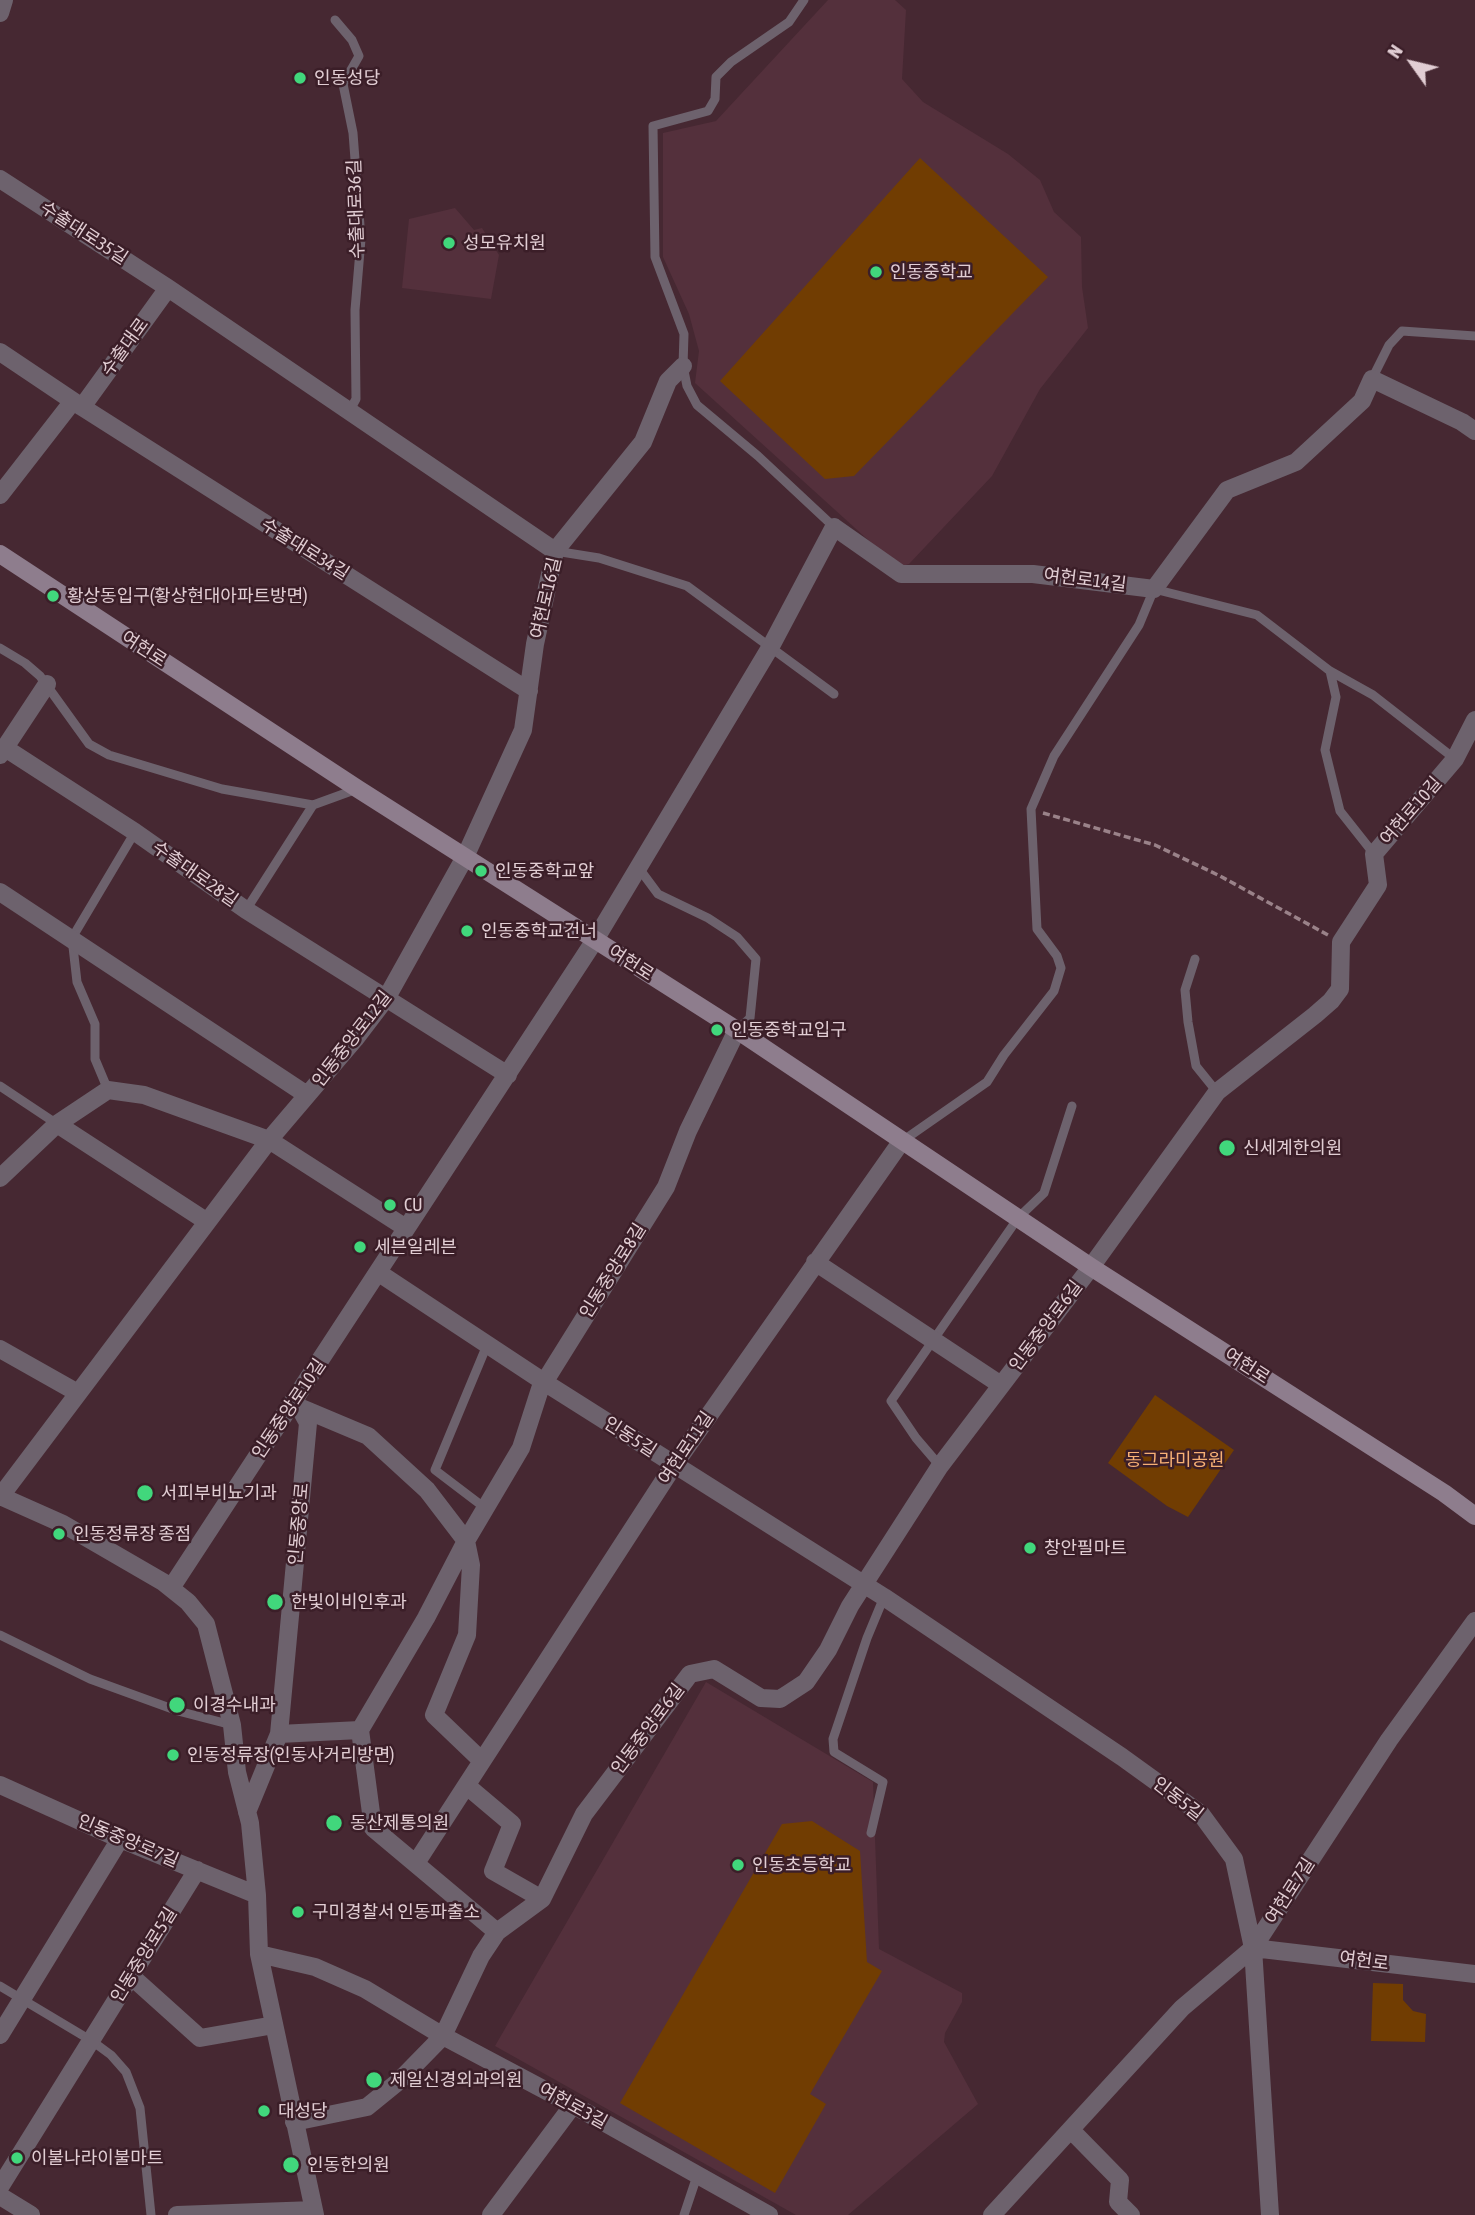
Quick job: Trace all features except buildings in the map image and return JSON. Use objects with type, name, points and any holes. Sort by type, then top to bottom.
[{"type":"street","points":[[0,13],[4,0]]},
{"type":"street","name":"수출대로35길","points":[[0,179],[168,288]]},
{"type":"street","points":[[168,288],[555,551]]},
{"type":"street","name":"수출대로","points":[[0,495],[77,404],[168,288]]},
{"type":"street","name":"수출대로34길","points":[[0,352],[77,404],[528,691]]},
{"type":"street","name":"여헌로16길","points":[[465,857],[523,730],[535,644],[555,551],[643,442],[668,381],[683,366]]},
{"type":"street","points":[[1154,589],[1227,489],[1296,462],[1362,401],[1372,379],[1462,422],[1475,431]]},
{"type":"street","points":[[596,940],[771,646],[834,527]]},
{"type":"street","name":"여헌로14길","points":[[834,527],[901,573],[1033,574],[1154,589]]},
{"type":"street","name":"여헌로","points":[[0,554],[358,789],[737,1030],[901,1142],[1444,1493],[1475,1516]]},
{"type":"street","name":"수출대로28길","points":[[47,684],[2,751],[135,831],[246,910],[387,997]]},
{"type":"street","name":"여헌로10길","points":[[1341,942],[1378,886],[1374,854],[1455,759],[1475,720]]},
{"type":"street","name":"인동중앙로12길","points":[[0,1496],[268,1140],[387,997],[465,857]]},
{"type":"street","points":[[0,892],[307,1095]]},
{"type":"street","name":"인동중앙로10길","points":[[171,1588],[297,1404],[405,1228],[596,940]]},
{"type":"street","points":[[1091,1267],[1217,1092],[1331,1001],[1340,989],[1341,942]]},
{"type":"street","points":[[387,997],[508,1075]]},
{"type":"street","name":"인동중앙로8길","points":[[360,1730],[521,1448],[540,1389],[666,1187],[688,1131],[737,1030]]},
{"type":"street","points":[[0,1178],[57,1124],[108,1090],[144,1095],[268,1140],[405,1228]]},
{"type":"street","points":[[57,1124],[206,1221]]},
{"type":"street","name":"여헌로11길","points":[[416,1863],[674,1465],[901,1142]]},
{"type":"street","name":"인동중앙로6길","points":[[815,1262],[1001,1385]]},
{"type":"street","name":"인동중앙로6길","points":[[294,2122],[367,2107],[399,2081],[443,2036],[481,1956],[497,1932],[542,1899],[584,1814],[690,1674],[714,1669],[761,1698],[780,1699],[806,1682],[828,1650],[863,1585],[940,1465],[1091,1267]]},
{"type":"street","name":"인동5길","points":[[379,1273],[544,1382],[884,1597],[1202,1814],[1234,1859],[1253,1948],[1270,2215]]},
{"type":"street","points":[[0,1349],[78,1394]]},
{"type":"street","points":[[297,1404],[368,1436],[427,1490],[466,1541],[471,1565],[467,1636],[434,1716],[481,1760]]},
{"type":"street","name":"인동중앙로","points":[[247,1812],[279,1734],[308,1423],[297,1404]]},
{"type":"street","name":"인동중앙로","points":[[0,1496],[64,1524],[171,1588],[188,1602],[206,1624],[232,1725],[237,1772],[247,1812],[257,1895],[259,1954],[315,2212]]},
{"type":"street","name":"여헌로7길","points":[[992,2215],[1182,2008],[1253,1948],[1389,1740],[1475,1621]]},
{"type":"street","points":[[279,1734],[360,1730],[373,1828],[497,1932]]},
{"type":"street","name":"인동중앙로7길","points":[[0,1785],[120,1839],[257,1895]]},
{"type":"street","points":[[467,1786],[512,1824],[493,1871],[542,1899]]},
{"type":"street","points":[[0,2035],[120,1839]]},
{"type":"street","name":"인동중앙로5길","points":[[0,2188],[197,1870]]},
{"type":"street","name":"여헌로","points":[[1253,1948],[1475,1974]]},
{"type":"street","name":"여헌로3길","points":[[259,1954],[315,1967],[365,1989],[443,2036],[769,2215]]},
{"type":"street","points":[[131,1976],[200,2038],[274,2025]]},
{"type":"street","points":[[491,2215],[573,2105]]},
{"type":"street","points":[[1071,2130],[1120,2180],[1118,2202],[1131,2215]]},
{"type":"street","points":[[0,2196],[31,2215]]},
{"type":"street","points":[[177,2215],[315,2212]]},
{"type":"lane","points":[[804,0],[789,22],[732,62],[716,77],[715,99],[708,111],[653,126],[655,257],[684,334],[683,366],[687,386],[697,405],[758,456],[834,527]]},
{"type":"lane","name":"수출대로36길","points":[[335,20],[352,40],[359,56],[343,84],[353,133],[360,239],[355,310],[356,399],[351,410]]},
{"type":"lane","points":[[1372,379],[1389,345],[1402,331],[1475,336]]},
{"type":"lane","points":[[555,551],[599,558],[687,586],[834,694]]},
{"type":"lane","points":[[1154,589],[1257,615],[1330,671],[1373,695],[1455,759]]},
{"type":"lane","name":"여헌로14길","points":[[901,1142],[987,1082],[1054,990],[1061,968],[1057,956],[1037,929],[1031,809],[1054,755],[1139,625],[1154,589]]},
{"type":"lane","points":[[0,648],[26,663],[47,684],[95,749],[222,789],[313,805],[358,789]]},
{"type":"lane","points":[[1330,671],[1336,697],[1325,750],[1340,811],[1374,854]]},
{"type":"lane","points":[[246,910],[313,805]]},
{"type":"lane","points":[[108,1090],[95,1059],[95,1024],[77,982],[72,938],[135,831]]},
{"type":"lane","points":[[638,867],[657,894],[708,918],[737,936],[756,959],[750,1018],[737,1030]]},
{"type":"lane","points":[[1195,959],[1185,990],[1188,1022],[1196,1066],[1217,1092]]},
{"type":"lane","points":[[0,1086],[57,1124]]},
{"type":"lane","points":[[940,1465],[916,1438],[891,1401],[1018,1218],[1044,1193],[1072,1106]]},
{"type":"lane","points":[[485,1508],[435,1470],[487,1345]]},
{"type":"lane","points":[[871,1833],[883,1782],[834,1752],[833,1739],[867,1638],[884,1597]]},
{"type":"lane","points":[[0,1635],[90,1679],[178,1711],[232,1725]]},
{"type":"lane","points":[[0,1986],[93,2041],[111,2055],[126,2072],[135,2089],[140,2108],[151,2215]]},
{"type":"lane","points":[[684,2215],[697,2176]]},
{"type":"path","points":[[1031,809],[1155,845],[1220,876],[1341,942]]},
{"type":"shaded area","name":"인동중학교","points":[[828,0],[895,0],[906,10],[902,79],[923,102],[1008,154],[1040,180],[1054,212],[1081,237],[1082,287],[1088,328],[1040,389],[992,476],[909,564],[898,567],[695,383],[699,351],[689,314],[663,257],[663,133],[716,121]]},
{"type":"shaded area","name":"성모유치원","points":[[455,208],[474,230],[482,228],[499,255],[491,299],[402,288],[409,219]]},
{"type":"shaded area","name":"인동초등학교","points":[[706,1682],[873,1782],[879,1949],[962,1993],[962,2002],[945,2033],[944,2042],[978,2104],[848,2215],[796,2215],[495,2046]]},
{"type":"green space","points":[[920,158],[1048,277],[854,476],[825,479],[720,381]]},
{"type":"green space","name":"동그라미공원","points":[[1155,1395],[1234,1450],[1188,1517],[1167,1506],[1108,1463]]},
{"type":"green space","points":[[812,1821],[860,1851],[867,1962],[882,1971],[810,2094],[826,2104],[775,2193],[620,2103],[782,1824]]},
{"type":"green space","points":[[1373,1983],[1403,1984],[1403,2000],[1413,2011],[1426,2014],[1425,2042],[1371,2041]]},
{"type":"place","name":"인동성당","points":[[300,78]]},
{"type":"place","name":"성모유치원","points":[[449,243]]},
{"type":"place","name":"인동중학교","points":[[876,272]]},
{"type":"place","name":"황상동입구(황상현대아파트방면)","points":[[53,596]]},
{"type":"place","name":"인동중학교앞","points":[[481,871]]},
{"type":"place","name":"인동중학교건너","points":[[467,931]]},
{"type":"place","name":"인동중학교입구","points":[[717,1030]]},
{"type":"place","name":"신세계한의원","points":[[1227,1148]]},
{"type":"place","name":"CU","points":[[390,1205]]},
{"type":"place","name":"세븐일레븐","points":[[360,1247]]},
{"type":"place","name":"서피부비뇨기과","points":[[145,1493]]},
{"type":"place","name":"인동정류장 종점","points":[[59,1534]]},
{"type":"place","name":"창안필마트","points":[[1030,1548]]},
{"type":"place","name":"한빛이비인후과","points":[[275,1602]]},
{"type":"place","name":"이경수내과","points":[[177,1705]]},
{"type":"place","name":"인동정류장(인동사거리방면)","points":[[173,1755]]},
{"type":"place","name":"동산제통의원","points":[[334,1823]]},
{"type":"place","name":"인동초등학교","points":[[738,1865]]},
{"type":"place","name":"구미경찰서 인동파출소","points":[[298,1912]]},
{"type":"place","name":"제일신경외과의원","points":[[374,2080]]},
{"type":"place","name":"대성당","points":[[264,2111]]},
{"type":"place","name":"이불나라이불마트","points":[[17,2158]]},
{"type":"place","name":"인동한의원","points":[[291,2165]]}]
